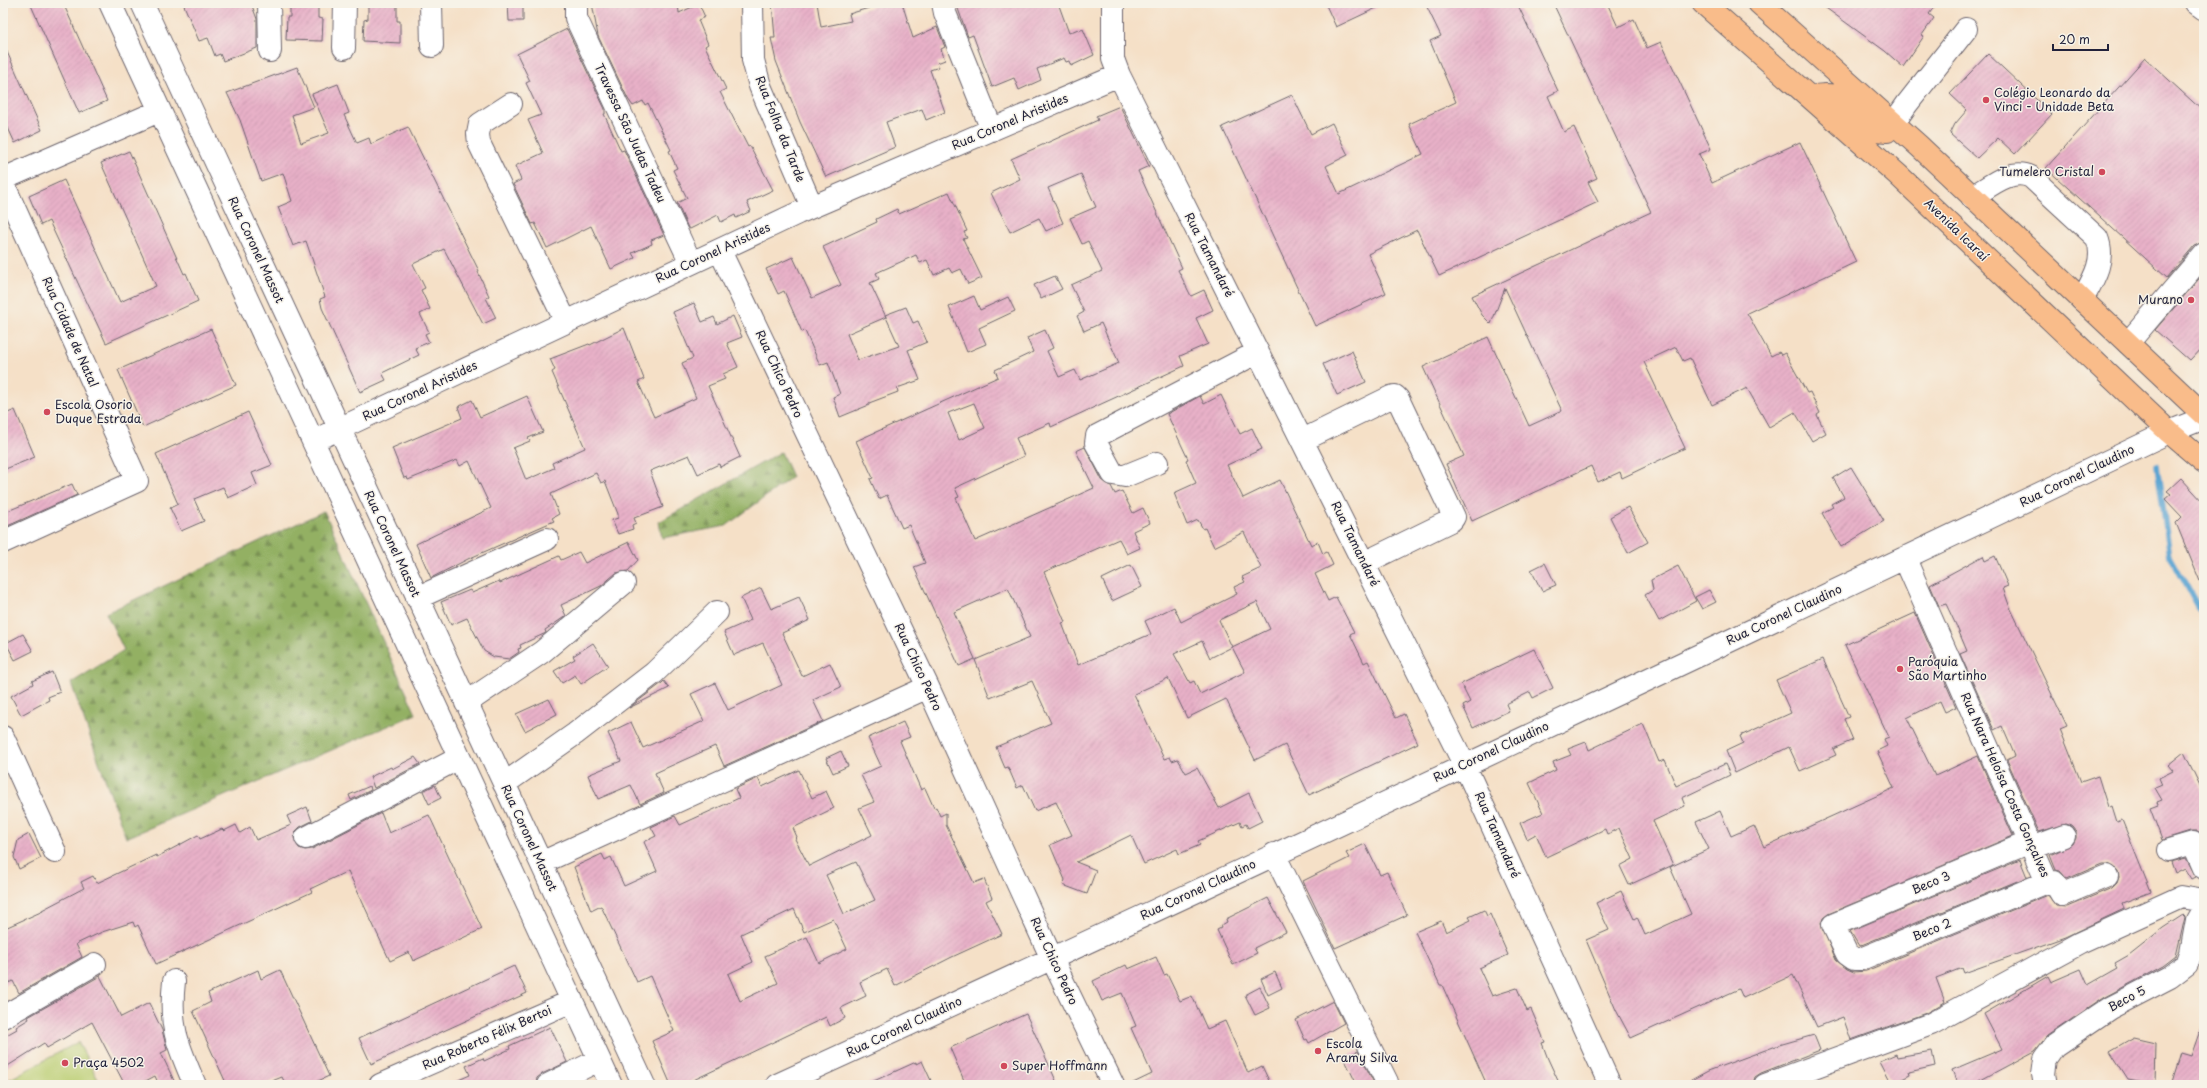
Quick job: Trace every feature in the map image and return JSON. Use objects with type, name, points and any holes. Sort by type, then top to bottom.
[{"type":"main road","name":"Avenida Icaraí","points":[[1703,3],[1897,174],[2169,432],[2204,462]]},
{"type":"main road","points":[[1760,3],[1972,196],[2204,415]]},
{"type":"main road","points":[[1811,97],[1826,93],[1836,95],[1850,104],[1874,130],[1887,131],[1893,124]]},
{"type":"main road","points":[[1897,174],[1918,146]]},
{"type":"street","points":[[110,3],[611,1085]]},
{"type":"street","name":"Rua Coronel Massot","points":[[142,3],[644,1085]]},
{"type":"street","points":[[269,3],[270,51]]},
{"type":"street","points":[[344,48],[345,3]]},
{"type":"street","points":[[431,3],[432,46]]},
{"type":"street","name":"Travessa São Judas Tadeu","points":[[576,3],[576,18],[691,262]]},
{"type":"street","name":"Rua Folha da Tarde","points":[[752,3],[753,60],[760,86],[812,207]]},
{"type":"street","points":[[943,3],[945,13],[992,130]]},
{"type":"street","name":"Rua Tamandaré","points":[[1113,3],[1113,59],[1119,75],[1464,764],[1610,1085]]},
{"type":"street","points":[[2196,3],[2204,9]]},
{"type":"street","points":[[1893,124],[1966,29]]},
{"type":"street","name":"Rua Coronel Aristides","points":[[313,442],[691,262],[720,251],[812,207],[1119,75]]},
{"type":"street","points":[[511,104],[480,124],[478,134],[479,143],[566,322]]},
{"type":"street","points":[[3,179],[159,111]]},
{"type":"street","points":[[1972,196],[2007,176],[2024,174],[2031,177],[2097,238],[2102,249],[2096,273],[2082,300]]},
{"type":"street","name":"Rua Cidade de Natal","points":[[3,183],[137,481],[3,542]]},
{"type":"street","name":"Rua Chico Pedro","points":[[720,251],[928,687],[1052,959],[1113,1085]]},
{"type":"street","points":[[2128,343],[2204,254]]},
{"type":"street","points":[[1157,463],[1125,476],[1113,474],[1096,443],[1097,436],[1258,352]]},
{"type":"street","points":[[1303,440],[1391,397],[1395,396],[1398,399],[1454,517],[1452,520],[1364,563]]},
{"type":"street","name":"Rua Coronel Claudino","points":[[777,1085],[1052,959],[1464,764],[1904,559],[2169,432],[2204,418]]},
{"type":"street","points":[[417,598],[547,539]]},
{"type":"street","name":"Rua Nara Heloísa Costa Gonçalves","points":[[1904,559],[2031,845],[2055,889]]},
{"type":"street","points":[[466,703],[542,652],[624,583]]},
{"type":"street","points":[[504,784],[575,734],[654,673],[717,612]]},
{"type":"street","points":[[541,863],[928,687]]},
{"type":"street","points":[[3,737],[55,852]]},
{"type":"street","points":[[306,838],[459,758]]},
{"type":"street","name":"Beco 3","points":[[1833,925],[2031,845],[2064,836]]},
{"type":"street","points":[[2169,850],[2193,843],[2204,868]]},
{"type":"street","points":[[1274,854],[1387,1082]]},
{"type":"street","name":"Beco 2","points":[[1833,925],[1847,954],[1854,959],[1862,959],[2055,889],[2107,876]]},
{"type":"street","points":[[1765,1085],[1930,1024],[2080,943],[2181,897],[2204,901]]},
{"type":"street","name":"Beco 5","points":[[2045,1085],[2043,1074],[2045,1059],[2054,1046],[2110,1008],[2170,977],[2187,964],[2192,953],[2197,920],[2204,908]]},
{"type":"street","points":[[3,1017],[95,964]]},
{"type":"street","points":[[174,981],[172,1000],[173,1025],[177,1041],[195,1085]]},
{"type":"street","name":"Rua Roberto Félix Bertoi","points":[[380,1085],[572,1001]]},
{"type":"street","points":[[548,1085],[599,1060]]},
{"type":"green space","points":[[781,452],[792,477],[726,526],[662,538],[659,522]]},
{"type":"green space","points":[[324,511],[416,714],[126,838],[71,683],[124,650],[106,613]]},
{"type":"green space","name":"Praça 4502","points":[[78,1042],[101,1085],[3,1085],[3,1083]]},
{"type":"building","points":[[30,3],[63,3],[107,101],[79,113]]},
{"type":"building","points":[[183,3],[251,3],[257,19],[257,48],[223,61],[220,54],[215,56],[208,38],[199,41]]},
{"type":"building","points":[[290,3],[318,3],[318,18],[323,19],[322,41],[286,40],[287,17],[290,17]]},
{"type":"building","points":[[368,3],[397,3],[397,21],[400,21],[400,43],[363,41],[364,20],[368,19]]},
{"type":"building","points":[[508,3],[523,3],[523,21],[509,21]]},
{"type":"building","points":[[592,3],[678,3],[679,13],[699,4],[705,17],[698,20],[708,44],[705,46],[726,89],[720,92],[748,147],[750,146],[773,190],[747,202],[751,211],[736,218],[735,215],[721,222],[718,215],[690,229],[688,228],[677,203],[687,198],[673,170],[677,168],[669,151],[671,150],[648,103],[645,105],[643,101],[633,106],[628,99],[598,36]]},
{"type":"building","points":[[772,3],[793,3],[793,6],[817,3],[821,27],[851,21],[849,14],[885,3],[902,3],[913,38],[937,27],[945,47],[941,49],[945,60],[937,63],[939,67],[930,70],[945,112],[926,120],[922,109],[886,122],[895,147],[826,177],[800,122],[776,61],[771,38],[775,38]]},
{"type":"building","points":[[956,3],[1058,3],[1069,33],[1078,29],[1079,31],[1083,29],[1094,55],[1071,66],[1069,61],[1066,62],[1064,58],[1037,69],[1041,80],[1019,90],[1014,78],[992,87],[973,35],[968,37]]},
{"type":"building","points":[[1325,3],[1387,3],[1336,27]]},
{"type":"building","points":[[1425,3],[1517,3],[1558,91],[1548,96],[1564,132],[1574,127],[1597,178],[1588,182],[1598,202],[1439,276],[1417,230],[1368,254],[1386,293],[1315,326],[1222,127],[1292,95],[1311,134],[1332,123],[1348,155],[1326,166],[1339,194],[1423,154],[1409,124],[1456,102],[1430,41],[1441,36]]},
{"type":"building","points":[[1553,3],[1607,3],[1618,27],[1634,19],[1647,48],[1661,42],[1711,149],[1699,154],[1712,183],[1800,142],[1856,262],[1747,313],[1771,356],[1779,352],[1781,355],[1785,353],[1807,393],[1810,392],[1820,413],[1817,415],[1826,433],[1812,441],[1795,412],[1769,427],[1747,388],[1712,405],[1690,358],[1683,361],[1676,347],[1644,362],[1685,448],[1622,478],[1620,472],[1598,482],[1591,466],[1472,521],[1446,464],[1464,456],[1423,367],[1488,337],[1529,426],[1562,411],[1505,288],[1491,324],[1482,315],[1472,296],[1651,212]]},
{"type":"building","points":[[1819,3],[1937,3],[1929,14],[1934,18],[1903,67],[1885,51]]},
{"type":"building","points":[[567,29],[605,109],[604,114],[621,151],[624,150],[664,235],[651,240],[652,244],[632,253],[635,258],[611,269],[591,226],[547,248],[535,223],[532,224],[513,184],[521,180],[515,166],[543,153],[528,120],[541,115],[526,83],[530,81],[517,54]]},
{"type":"building","points":[[3,43],[42,130],[15,143],[3,117]]},
{"type":"building","points":[[1988,54],[2052,114],[2015,154],[1998,138],[1977,158],[1950,134],[1955,124],[1967,110],[1950,94]]},
{"type":"building","name":"Tumelero Cristal","points":[[2145,58],[2204,112],[2204,242],[2194,246],[2167,278],[2046,168]]},
{"type":"building","points":[[297,67],[314,107],[292,115],[301,143],[329,133],[312,94],[338,84],[349,113],[344,115],[357,143],[369,138],[371,144],[408,127],[479,271],[478,272],[489,296],[486,298],[496,318],[483,324],[444,249],[413,264],[425,288],[421,290],[430,309],[420,314],[429,332],[425,334],[429,342],[415,348],[419,355],[382,373],[386,380],[360,392],[322,308],[320,299],[325,297],[306,241],[293,246],[278,207],[292,201],[283,173],[261,181],[240,120],[227,93]]},
{"type":"building","points":[[1120,106],[1149,166],[1138,171],[1182,268],[1178,270],[1191,296],[1204,290],[1213,310],[1196,318],[1208,344],[1180,356],[1184,366],[1051,427],[1050,423],[1016,438],[1024,456],[955,488],[959,497],[956,498],[975,541],[1094,488],[1076,451],[1085,447],[1102,480],[1111,486],[1115,494],[1122,491],[1133,513],[1143,508],[1150,523],[1133,531],[1140,548],[1127,554],[1119,539],[1044,572],[1065,622],[1062,623],[1078,665],[1151,634],[1145,621],[1174,607],[1181,622],[1237,594],[1234,587],[1245,582],[1242,577],[1261,568],[1244,532],[1214,547],[1205,528],[1203,529],[1198,520],[1187,525],[1174,493],[1196,483],[1186,460],[1188,459],[1167,414],[1200,396],[1204,404],[1221,395],[1240,434],[1252,428],[1262,449],[1227,465],[1243,498],[1280,480],[1311,545],[1318,542],[1323,554],[1327,552],[1333,565],[1315,574],[1328,601],[1336,597],[1354,632],[1350,634],[1364,663],[1368,661],[1396,718],[1404,714],[1418,743],[1309,795],[1285,745],[1255,760],[1226,699],[1187,718],[1168,678],[1134,694],[1164,759],[1170,757],[1172,761],[1178,759],[1186,773],[1197,768],[1219,808],[1249,793],[1262,821],[1248,828],[1246,824],[1242,826],[1240,822],[1198,841],[1200,845],[1179,854],[1177,849],[1144,864],[1131,835],[1076,862],[1096,870],[1087,894],[1063,885],[1065,880],[1050,845],[1072,835],[1056,802],[1035,811],[1023,785],[1017,788],[1008,767],[1005,768],[996,747],[1051,723],[1032,681],[990,698],[975,660],[1030,637],[1008,588],[954,612],[975,659],[959,666],[914,567],[925,563],[909,525],[902,528],[887,495],[879,499],[870,479],[873,478],[856,441],[998,377],[995,370],[1033,352],[1027,338],[1045,330],[1053,348],[1047,351],[1059,377],[1075,370],[1080,380],[1119,363],[1101,323],[1084,331],[1077,316],[1084,312],[1071,285],[1102,271],[1088,241],[1082,244],[1070,218],[1096,207],[1081,174],[1048,188],[1063,223],[1046,231],[1039,218],[1010,232],[991,193],[1020,179],[1011,159],[1098,120],[1096,116]],"holes":[[[974,403],[985,428],[959,440],[948,413]],[[1257,602],[1270,629],[1232,647],[1219,620]],[[1202,641],[1210,658],[1232,647],[1245,672],[1200,694],[1194,681],[1190,683],[1174,654]]]},
{"type":"building","points":[[129,151],[184,274],[186,273],[198,301],[106,343],[49,221],[41,225],[29,196],[64,180],[120,302],[156,286],[101,163]]},
{"type":"building","points":[[949,192],[967,231],[964,232],[967,238],[963,239],[982,278],[968,284],[961,269],[952,273],[949,268],[934,275],[927,260],[920,263],[916,255],[876,273],[879,279],[870,283],[885,315],[906,307],[913,323],[918,321],[927,342],[908,350],[920,380],[897,388],[898,392],[869,403],[869,405],[840,417],[833,397],[840,394],[828,362],[820,365],[805,331],[802,332],[784,291],[778,294],[766,269],[793,257],[812,298],[841,285],[823,247],[877,222],[876,219],[897,209],[899,214]],"holes":[[[886,317],[899,346],[858,360],[847,334]]]},
{"type":"building","name":"Murano","points":[[2204,273],[2204,346],[2190,361],[2155,330]]},
{"type":"building","points":[[1055,276],[1062,289],[1041,299],[1034,285]]},
{"type":"building","points":[[974,296],[980,310],[1008,297],[1015,311],[979,328],[986,344],[967,352],[949,307]]},
{"type":"building","points":[[694,303],[702,322],[714,317],[717,324],[733,316],[742,337],[727,343],[738,367],[723,374],[725,379],[708,386],[740,457],[720,467],[719,464],[698,474],[689,455],[650,471],[663,507],[634,518],[636,523],[632,525],[633,529],[618,534],[612,520],[618,518],[618,514],[605,481],[601,483],[596,473],[551,494],[559,514],[552,518],[554,521],[468,559],[431,578],[416,544],[491,508],[469,461],[460,466],[457,460],[408,480],[407,477],[404,478],[392,448],[462,418],[458,407],[472,400],[480,417],[527,396],[543,432],[528,438],[530,441],[513,448],[526,480],[554,468],[552,463],[585,448],[552,372],[555,370],[550,359],[589,344],[590,345],[624,328],[644,379],[638,382],[654,417],[696,398],[682,363],[693,358],[673,312]]},
{"type":"building","points":[[211,329],[236,385],[143,427],[118,370]]},
{"type":"building","points":[[1352,351],[1366,382],[1337,395],[1323,364]]},
{"type":"building","points":[[15,410],[35,457],[3,470],[3,415]]},
{"type":"building","points":[[248,412],[272,465],[252,473],[257,485],[228,498],[223,487],[194,499],[204,521],[181,531],[170,508],[178,504],[156,454]]},
{"type":"building","points":[[1851,467],[1884,521],[1841,547],[1822,513],[1833,507],[1831,504],[1844,497],[1833,478]]},
{"type":"building","points":[[2181,478],[2204,503],[2204,591],[2176,523],[2182,517],[2165,499],[2171,494],[2167,491]]},
{"type":"building","points":[[72,484],[77,495],[3,528],[3,513]]},
{"type":"building","points":[[1628,507],[1648,542],[1628,553],[1610,517]]},
{"type":"building","points":[[629,542],[638,560],[628,571],[616,573],[601,586],[561,605],[566,616],[545,630],[546,633],[520,645],[521,648],[518,649],[519,652],[509,659],[494,657],[484,651],[467,618],[451,625],[441,602],[470,590],[472,593],[499,581],[500,583],[559,556],[561,560],[579,552],[585,563]]},
{"type":"building","points":[[1983,556],[1985,561],[1995,556],[2008,586],[2003,588],[2009,605],[2067,726],[2060,729],[2081,782],[2098,776],[2108,808],[2112,806],[2117,822],[2122,820],[2151,892],[2122,903],[2124,909],[2065,937],[1964,973],[1962,968],[1936,978],[1945,1002],[1926,1013],[1851,1040],[1843,1017],[1817,1027],[1793,975],[1743,998],[1739,989],[1631,1038],[1616,1010],[1586,940],[1609,930],[1596,903],[1621,891],[1634,919],[1637,917],[1645,935],[1691,914],[1670,867],[1709,849],[1696,822],[1720,811],[1731,836],[1754,826],[1764,847],[1894,788],[1877,751],[1887,746],[1884,739],[1889,737],[1845,645],[1915,613],[1956,707],[1945,712],[1940,701],[1907,718],[1935,776],[1978,756],[2013,836],[1828,914],[1823,918],[1821,924],[1836,960],[1847,969],[1854,972],[1866,971],[2048,895],[2056,906],[2067,907],[2112,888],[2117,883],[2119,877],[2118,871],[2109,864],[2102,864],[2067,879],[2060,871],[2056,870],[2050,855],[2073,844],[2076,838],[2076,831],[2072,826],[2066,824],[2039,832],[2007,760],[2015,756],[2002,726],[1994,730],[1960,654],[1967,651],[1956,625],[1946,604],[1939,606],[1930,585]]},
{"type":"building","points":[[1545,563],[1556,585],[1542,591],[1531,570]]},
{"type":"building","points":[[1131,565],[1142,587],[1112,601],[1102,579]]},
{"type":"building","points":[[1678,566],[1696,601],[1659,621],[1645,595],[1653,590],[1651,580]]},
{"type":"building","points":[[761,588],[771,609],[799,597],[810,620],[782,633],[802,676],[830,663],[841,687],[813,700],[823,721],[724,766],[715,746],[655,773],[664,793],[640,804],[631,785],[598,799],[588,775],[621,761],[608,733],[631,722],[643,748],[704,721],[691,694],[715,683],[728,710],[782,685],[763,643],[734,655],[724,632],[751,620],[741,598]]},
{"type":"building","points":[[1709,590],[1716,602],[1702,609],[1695,597]]},
{"type":"building","points":[[23,634],[33,651],[15,660],[6,643]]},
{"type":"building","points":[[593,643],[608,666],[581,684],[575,675],[562,683],[554,671],[575,659],[573,656]]},
{"type":"building","points":[[1534,649],[1553,688],[1533,698],[1530,692],[1506,704],[1509,711],[1473,728],[1463,706],[1470,702],[1461,684]]},
{"type":"building","points":[[1823,659],[1849,717],[1844,719],[1853,740],[1833,749],[1836,755],[1800,771],[1789,747],[1735,773],[1726,751],[1743,743],[1740,736],[1791,713],[1776,680]]},
{"type":"building","points":[[52,672],[60,692],[48,697],[49,700],[21,715],[11,696],[33,684],[32,681]]},
{"type":"building","points":[[664,681],[669,688],[629,708],[662,683]]},
{"type":"building","points":[[549,699],[557,714],[525,731],[516,714]]},
{"type":"building","points":[[903,722],[910,737],[900,741],[921,790],[925,788],[934,808],[936,807],[940,816],[946,813],[946,825],[974,883],[984,879],[992,898],[986,901],[1002,934],[895,986],[887,969],[860,982],[866,996],[841,1008],[845,1018],[830,1026],[826,1017],[683,1085],[671,1085],[652,1041],[674,1031],[650,976],[637,982],[601,906],[591,911],[574,867],[602,854],[605,860],[611,857],[624,886],[657,871],[644,842],[656,836],[651,827],[675,816],[680,825],[739,798],[735,789],[758,778],[762,787],[799,770],[812,798],[826,791],[834,808],[793,828],[797,837],[795,839],[809,866],[872,835],[859,808],[874,802],[861,775],[881,766],[868,738]],"holes":[[[856,862],[875,900],[844,914],[826,875]],[[794,909],[804,932],[833,919],[847,949],[819,963],[807,937],[765,956],[778,983],[740,1001],[728,974],[753,962],[741,934]]]},
{"type":"building","points":[[1643,724],[1659,762],[1665,760],[1676,786],[1725,764],[1730,775],[1682,798],[1685,806],[1653,821],[1673,865],[1629,885],[1620,866],[1633,859],[1619,828],[1607,834],[1605,829],[1546,857],[1536,834],[1527,839],[1520,823],[1543,813],[1529,783],[1556,770],[1553,762],[1571,755],[1568,749],[1586,742],[1589,750]]},
{"type":"building","points":[[841,751],[848,766],[833,773],[826,758]]},
{"type":"building","points":[[2184,752],[2204,794],[2204,837],[2196,831],[2190,831],[2162,840],[2150,808],[2158,805],[2157,802],[2162,800],[2155,788],[2162,785],[2159,778],[2173,771],[2168,765]]},
{"type":"building","points":[[415,757],[420,764],[374,788],[370,777],[391,767],[392,769]]},
{"type":"building","points":[[435,785],[441,798],[429,804],[423,791]]},
{"type":"building","points":[[370,786],[371,790],[351,800],[349,795]]},
{"type":"building","points":[[307,807],[312,821],[300,827],[295,832],[294,838],[299,848],[305,850],[312,849],[381,813],[389,833],[429,815],[482,929],[413,961],[409,952],[390,961],[348,871],[310,889],[312,892],[156,964],[138,925],[135,927],[133,922],[102,932],[76,944],[82,957],[19,993],[13,981],[3,985],[3,929],[43,911],[42,910],[84,888],[81,882],[93,876],[97,883],[156,855],[157,857],[198,835],[200,839],[222,829],[224,831],[236,825],[240,833],[250,827],[256,840],[291,825],[287,816]]},
{"type":"building","points":[[29,834],[41,858],[19,869],[14,857],[18,840]]},
{"type":"building","points":[[1365,844],[1380,875],[1387,872],[1407,915],[1335,948],[1303,881],[1349,858],[1346,853]]},
{"type":"building","points":[[2186,858],[2196,877],[2192,879],[2185,868],[2175,873],[2171,862]]},
{"type":"building","points":[[2020,860],[2027,877],[1859,946],[1850,931]]},
{"type":"building","points":[[1268,898],[1286,932],[1254,948],[1257,953],[1233,965],[1217,930],[1221,928],[1220,926],[1227,922],[1226,919]]},
{"type":"building","points":[[1484,910],[1487,916],[1490,914],[1508,955],[1479,968],[1492,996],[1517,988],[1527,1011],[1531,1009],[1545,1042],[1542,1043],[1548,1059],[1560,1085],[1487,1085],[1442,985],[1440,985],[1415,932],[1441,921],[1446,932],[1471,920],[1469,917]]},
{"type":"building","points":[[2183,915],[2185,917],[2176,956],[2163,966],[2103,998],[2047,1036],[2035,1051],[1977,1082],[1970,1085],[1958,1085],[1952,1070],[2002,1049],[1984,1014],[2048,976],[2051,982],[2081,969],[2088,985],[2118,968],[2115,963],[2129,955],[2163,928]]},
{"type":"building","points":[[1156,957],[1164,975],[1167,974],[1180,1001],[1192,996],[1207,1029],[1225,1021],[1248,1073],[1262,1066],[1271,1085],[1129,1085],[1152,1074],[1131,1028],[1136,1026],[1122,993],[1102,1001],[1093,981],[1126,965],[1128,969]]},
{"type":"building","points":[[514,966],[527,993],[371,1064],[359,1038]]},
{"type":"building","points":[[258,970],[261,979],[280,970],[329,1076],[309,1085],[286,1085],[282,1077],[262,1085],[227,1085],[193,1011],[211,1002],[208,993]]},
{"type":"building","points":[[1275,972],[1282,988],[1268,995],[1261,979]]},
{"type":"building","points":[[100,976],[121,1017],[149,1003],[162,1030],[167,1050],[161,1053],[176,1085],[159,1085],[155,1076],[138,1085],[125,1085],[92,1022],[47,1048],[44,1043],[3,1069],[3,1037],[17,1029],[16,1027],[29,1019],[28,1017]]},
{"type":"building","points":[[1260,987],[1270,1008],[1255,1015],[1245,995]]},
{"type":"building","points":[[1333,1001],[1344,1023],[1309,1043],[1307,1039],[1305,1040],[1296,1020]]},
{"type":"building","name":"Super Hoffmann","points":[[1026,1014],[1058,1085],[966,1085],[950,1048]]},
{"type":"building","points":[[2202,1025],[2204,1025],[2204,1085],[2171,1085],[2181,1053],[2191,1056]]},
{"type":"building","points":[[550,1027],[567,1062],[542,1074],[537,1078],[536,1085],[531,1085],[530,1082],[523,1085],[447,1085],[470,1075],[466,1066],[483,1058],[484,1061],[510,1049],[509,1046]]},
{"type":"building","points":[[1814,1035],[1820,1050],[1761,1073],[1755,1077],[1753,1084],[1682,1085],[1708,1071],[1779,1045]]},
{"type":"building","points":[[2134,1038],[2156,1043],[2155,1085],[2128,1080],[2110,1052]]},
{"type":"building","points":[[1358,1051],[1375,1085],[1357,1085],[1344,1058]]},
{"type":"building","points":[[1932,1051],[1935,1066],[1909,1072],[1910,1075],[1892,1084],[1880,1061],[1896,1054],[1897,1057]]},
{"type":"building","points":[[922,1061],[933,1085],[865,1085],[916,1062],[916,1064]]},
{"type":"waterway","points":[[2157,466],[2170,556],[2204,617]]},
{"type":"place","name":"Colégio Leonardo da Vinci - Unidade Beta","points":[[1986,100]]},
{"type":"place","name":"Tumelero Cristal","points":[[2102,172]]},
{"type":"place","name":"Murano","points":[[2191,300]]},
{"type":"place","name":"Escola Osorio Duque Estrada","points":[[47,412]]},
{"type":"place","name":"Paróquia São Martinho","points":[[1900,669]]},
{"type":"place","name":"Escola Aramy Silva","points":[[1318,1051]]},
{"type":"place","name":"Praça 4502","points":[[65,1063]]},
{"type":"place","name":"Super Hoffmann","points":[[1004,1066]]}]
